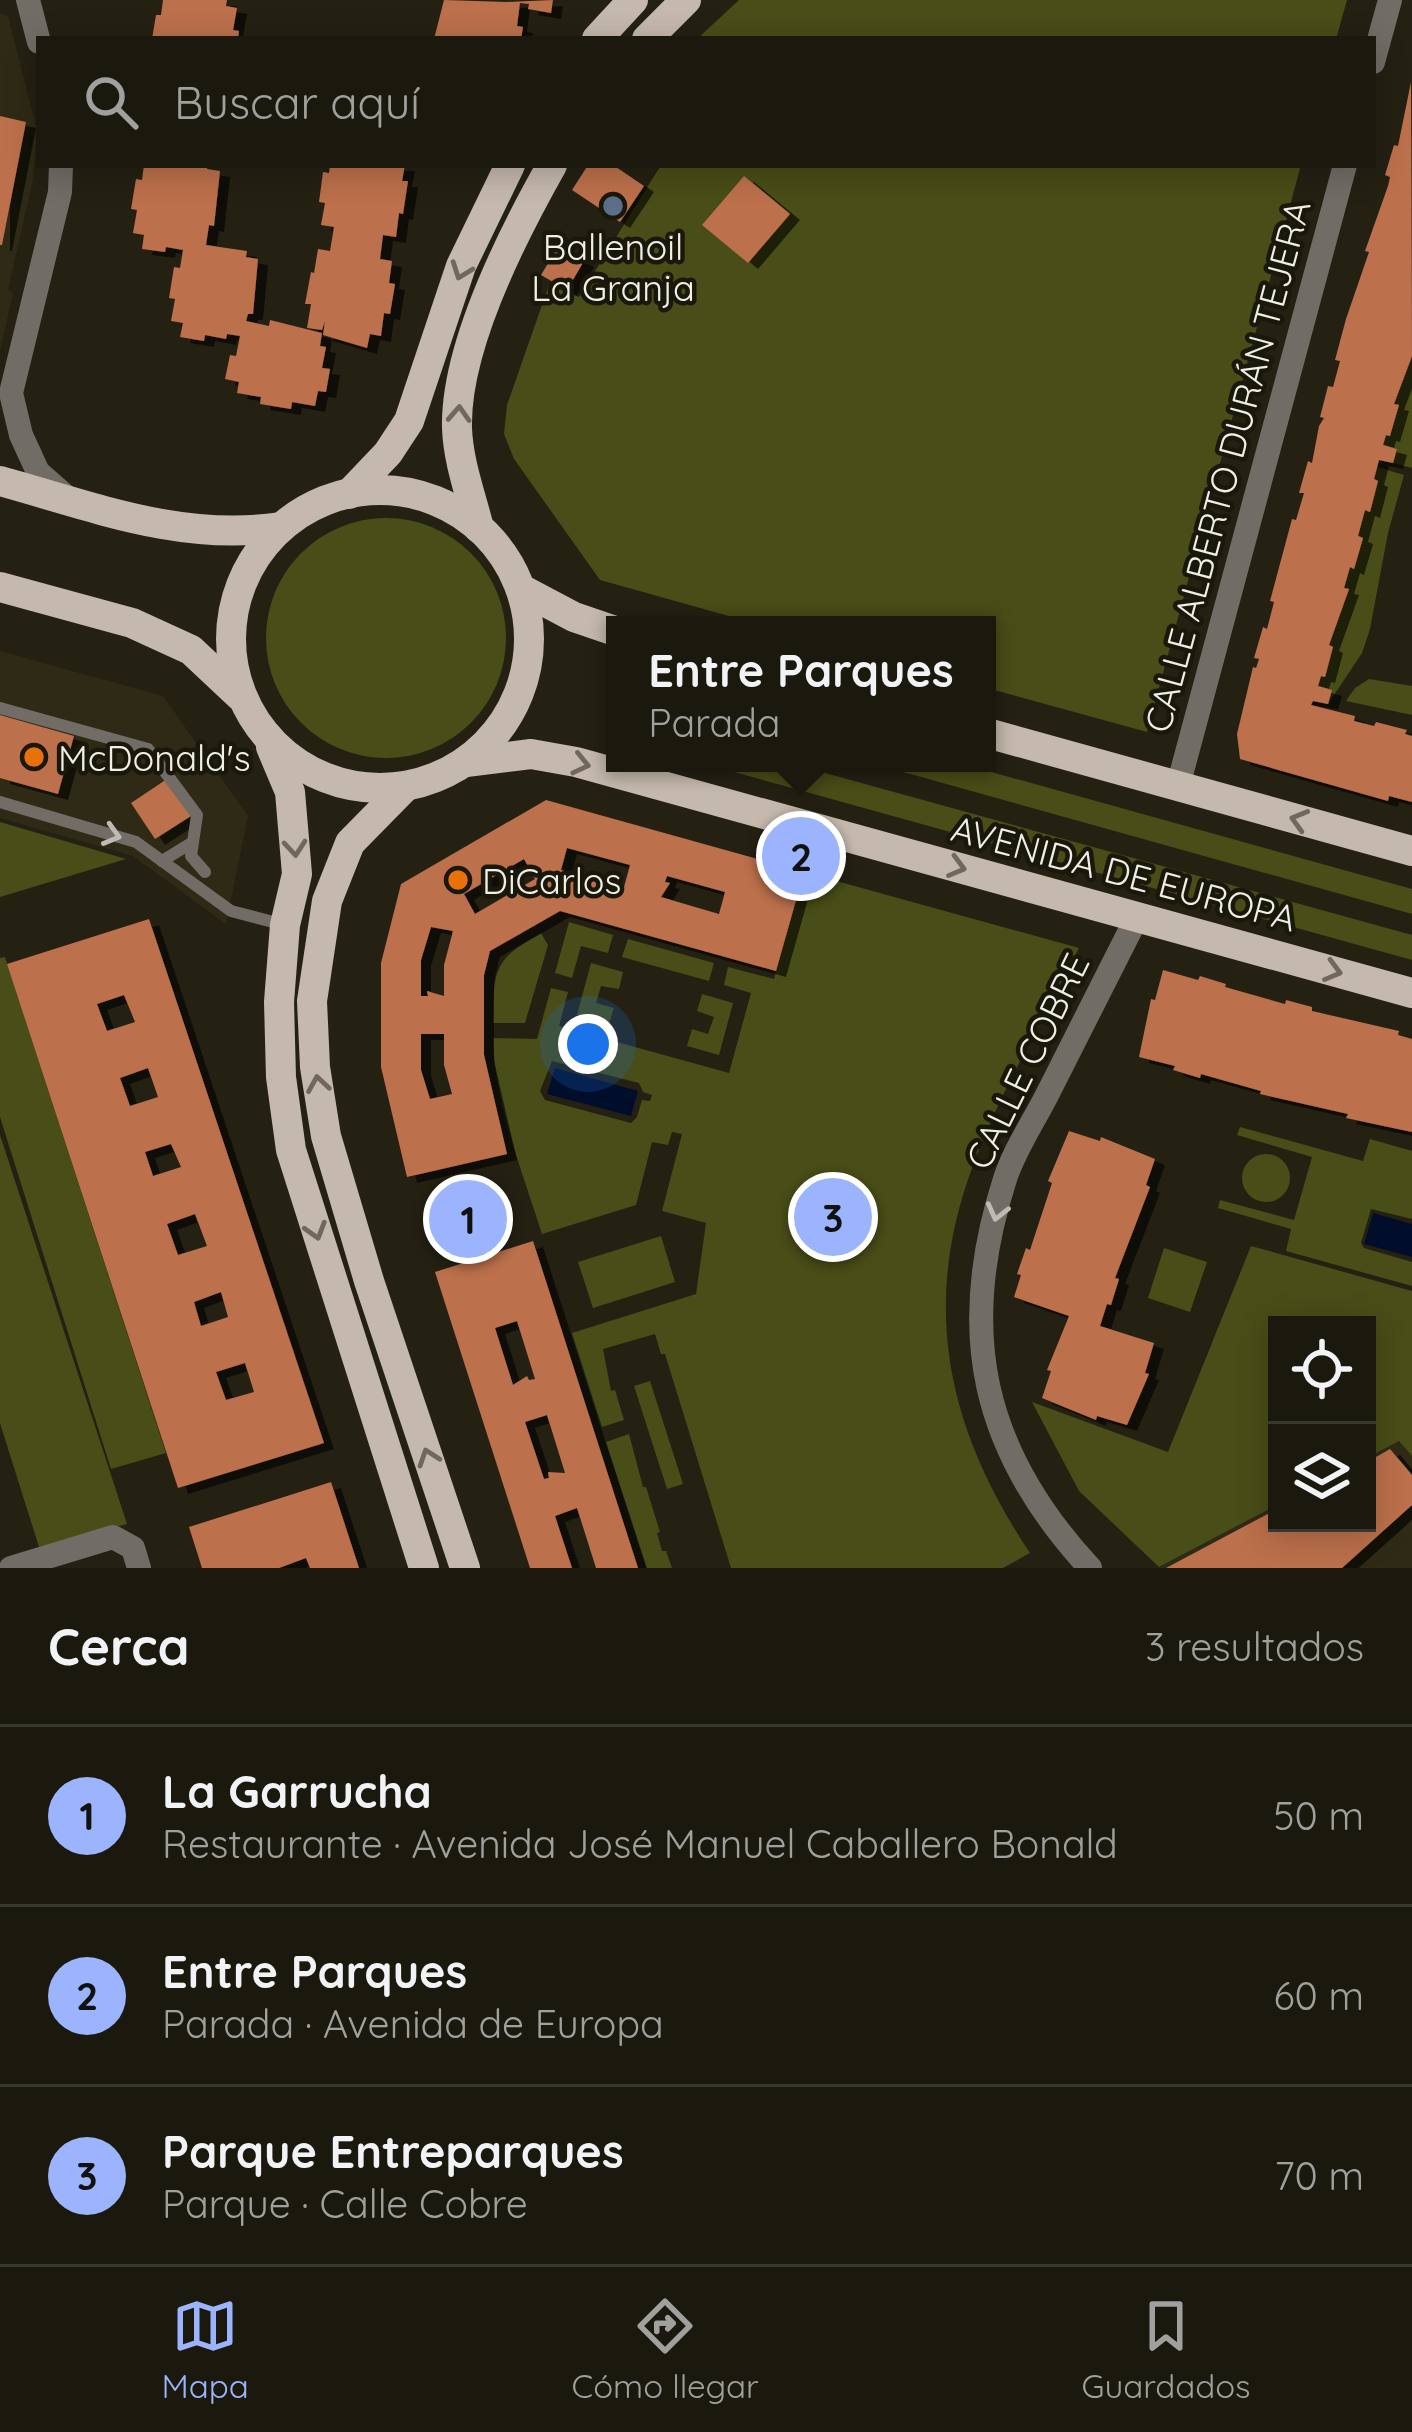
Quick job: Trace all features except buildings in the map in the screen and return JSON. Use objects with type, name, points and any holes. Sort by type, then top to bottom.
[{"type":"main road","points":[[600,36],[633,0]]},
{"type":"main road","points":[[650,36],[686,0]]},
{"type":"main road","points":[[349,494],[388,453],[409,421],[461,266],[509,168]]},
{"type":"main road","points":[[479,529],[457,428],[463,380],[504,259],[550,168]]},
{"type":"main road","points":[[0,481],[158,526],[203,533],[281,527]]},
{"type":"main road","name":"AVENIDA DE EUROPA","points":[[384,490],[451,508],[499,549],[523,590],[528,660],[521,689],[498,730],[466,762],[406,786],[367,788],[329,779],[295,762],[266,736],[244,700],[233,664],[231,626],[239,589],[256,556],[281,527],[313,506],[349,494],[384,490]]},
{"type":"main road","points":[[0,587],[132,623],[191,650],[244,700]]},
{"type":"main road","name":"AVENIDA DE EUROPA","points":[[523,590],[606,628]]},
{"type":"main road","points":[[996,735],[1412,851]]},
{"type":"main road","points":[[266,736],[290,792],[297,874],[285,926],[279,1040],[292,1150],[424,1568]]},
{"type":"main road","name":"AVENIDA DE EUROPA","points":[[466,762],[531,754],[606,770]]},
{"type":"main road","name":"AVENIDA DE EUROPA","points":[[612,772],[1412,993]]},
{"type":"main road","points":[[406,786],[350,843],[327,901],[312,1001],[314,1067],[326,1136],[357,1240],[465,1568]]},
{"type":"street","points":[[28,0],[37,36]]},
{"type":"street","points":[[1376,51],[1390,0]]},
{"type":"street","points":[[61,168],[60,193],[6,391],[38,472],[72,501]]},
{"type":"street","name":"CALLE ALBERTO DURÁN TEJERA","points":[[1178,786],[1344,168]]},
{"type":"street","name":"CALLE COBRE","points":[[1085,1567],[1022,1474],[994,1417],[980,1355],[980,1280],[1006,1176],[1137,917]]},
{"type":"street","points":[[11,1568],[113,1537],[133,1548],[139,1568]]},
{"type":"lane","points":[[0,708],[148,749],[197,815],[191,856],[205,872]]},
{"type":"lane","points":[[0,802],[136,842],[231,910],[285,926]]},
{"type":"lane","points":[[162,861],[194,842]]},
{"type":"shaded area","points":[[0,14],[8,16],[36,143],[0,351]]},
{"type":"shaded area","points":[[0,651],[163,696],[248,816],[226,924],[133,856],[0,818]]},
{"type":"shaded area","points":[[1400,1440],[1412,1455],[1412,1568],[1158,1568],[1268,1510],[1268,1532],[1376,1532],[1376,1453]]},
{"type":"green space","points":[[739,0],[1347,0],[1337,36],[700,36]]},
{"type":"green space","points":[[659,168],[1300,168],[1147,732],[996,690],[996,616],[729,616],[600,580],[514,459],[504,434],[507,405],[549,285],[579,297]]},
{"type":"green space","points":[[1412,356],[1412,468],[1393,463],[1397,449],[1383,445],[1386,435],[1391,435],[1399,406],[1394,404]]},
{"type":"green space","points":[[1377,467],[1404,475],[1370,629],[1362,653],[1328,704],[1331,690],[1318,686],[1325,676],[1333,647],[1329,645],[1348,590],[1344,588],[1362,539],[1358,536],[1365,510],[1370,511]]},
{"type":"green space","points":[[386,518],[432,527],[471,553],[497,592],[506,638],[497,684],[471,723],[432,749],[386,758],[340,749],[301,723],[275,684],[266,638],[275,592],[301,553],[340,527]]},
{"type":"green space","points":[[1369,679],[1412,686],[1412,715],[1346,701]]},
{"type":"green space","points":[[734,772],[822,772],[1412,935],[1412,960]]},
{"type":"green space","points":[[903,772],[991,772],[1412,889],[1412,914]]},
{"type":"green space","points":[[0,822],[126,859],[0,897]]},
{"type":"green space","points":[[804,872],[1079,948],[982,1142],[956,1223],[947,1273],[951,1370],[963,1417],[1002,1508],[1030,1553],[1003,1568],[731,1568],[655,1334],[603,1349],[611,1391],[615,1390],[624,1420],[602,1427],[572,1333],[696,1294],[706,1223],[662,1211],[682,1134],[672,1132],[668,1145],[652,1142],[636,1205],[542,1234],[504,1111],[493,1038],[537,1039],[551,988],[568,992],[559,1026],[729,1073],[751,993],[724,985],[728,967],[774,979]],"holes":[[[552,1061],[639,1083],[643,1092],[652,1095],[650,1101],[642,1100],[631,1123],[545,1100],[540,1091]]]},
{"type":"green space","points":[[569,922],[613,935],[608,953],[581,946],[572,978],[555,973]]},
{"type":"green space","points":[[541,933],[548,945],[525,1023],[493,1023],[499,968],[513,951]]},
{"type":"green space","points":[[628,939],[714,963],[709,981],[622,957]]},
{"type":"green space","points":[[5,957],[166,1453],[111,1469],[0,1117],[0,958]]},
{"type":"green space","points":[[591,963],[623,972],[619,989],[601,986],[596,1003],[614,1008],[609,1023],[577,1015]]},
{"type":"green space","points":[[702,994],[733,1003],[719,1055],[687,1046],[692,1029],[708,1034],[714,1017],[697,1011]]},
{"type":"green space","points":[[1240,1127],[1363,1161],[1370,1139],[1412,1151],[1412,1219],[1371,1209],[1361,1243],[1364,1248],[1412,1262],[1412,1286],[1286,1251],[1291,1229],[1218,1208],[1220,1200],[1294,1220],[1312,1157],[1237,1135]]},
{"type":"green space","points":[[0,1135],[127,1524],[39,1547],[0,1423]]},
{"type":"green space","points":[[1266,1154],[1283,1161],[1290,1178],[1283,1195],[1266,1202],[1249,1195],[1242,1178],[1249,1161]]},
{"type":"green space","points":[[661,1236],[675,1282],[593,1308],[578,1262]]},
{"type":"green space","points":[[1251,1246],[1412,1291],[1412,1456],[1399,1441],[1376,1453],[1376,1316],[1268,1316],[1268,1510],[1159,1567],[1079,1491],[1032,1402],[1168,1452]]},
{"type":"green space","points":[[1164,1248],[1207,1262],[1190,1312],[1148,1298]]},
{"type":"green space","points":[[650,1381],[683,1484],[667,1489],[634,1386]]},
{"type":"green space","points":[[629,1434],[662,1551],[672,1568],[647,1568],[606,1442]]},
{"type":"water","points":[[555,1068],[638,1091],[631,1116],[547,1094]]},
{"type":"water","points":[[1373,1213],[1412,1224],[1412,1257],[1364,1244]]},
{"type":"place","name":"Ballenoil La Granja","points":[[613,206]]},
{"type":"place","name":"McDonald's","points":[[34,757]]},
{"type":"place","name":"Entre Parques","points":[[801,856]]},
{"type":"place","name":"DiCarlos","points":[[458,880]]},
{"type":"place","name":"Parque Entreparques","points":[[833,1217]]},
{"type":"place","name":"La Garrucha","points":[[468,1219]]}]
